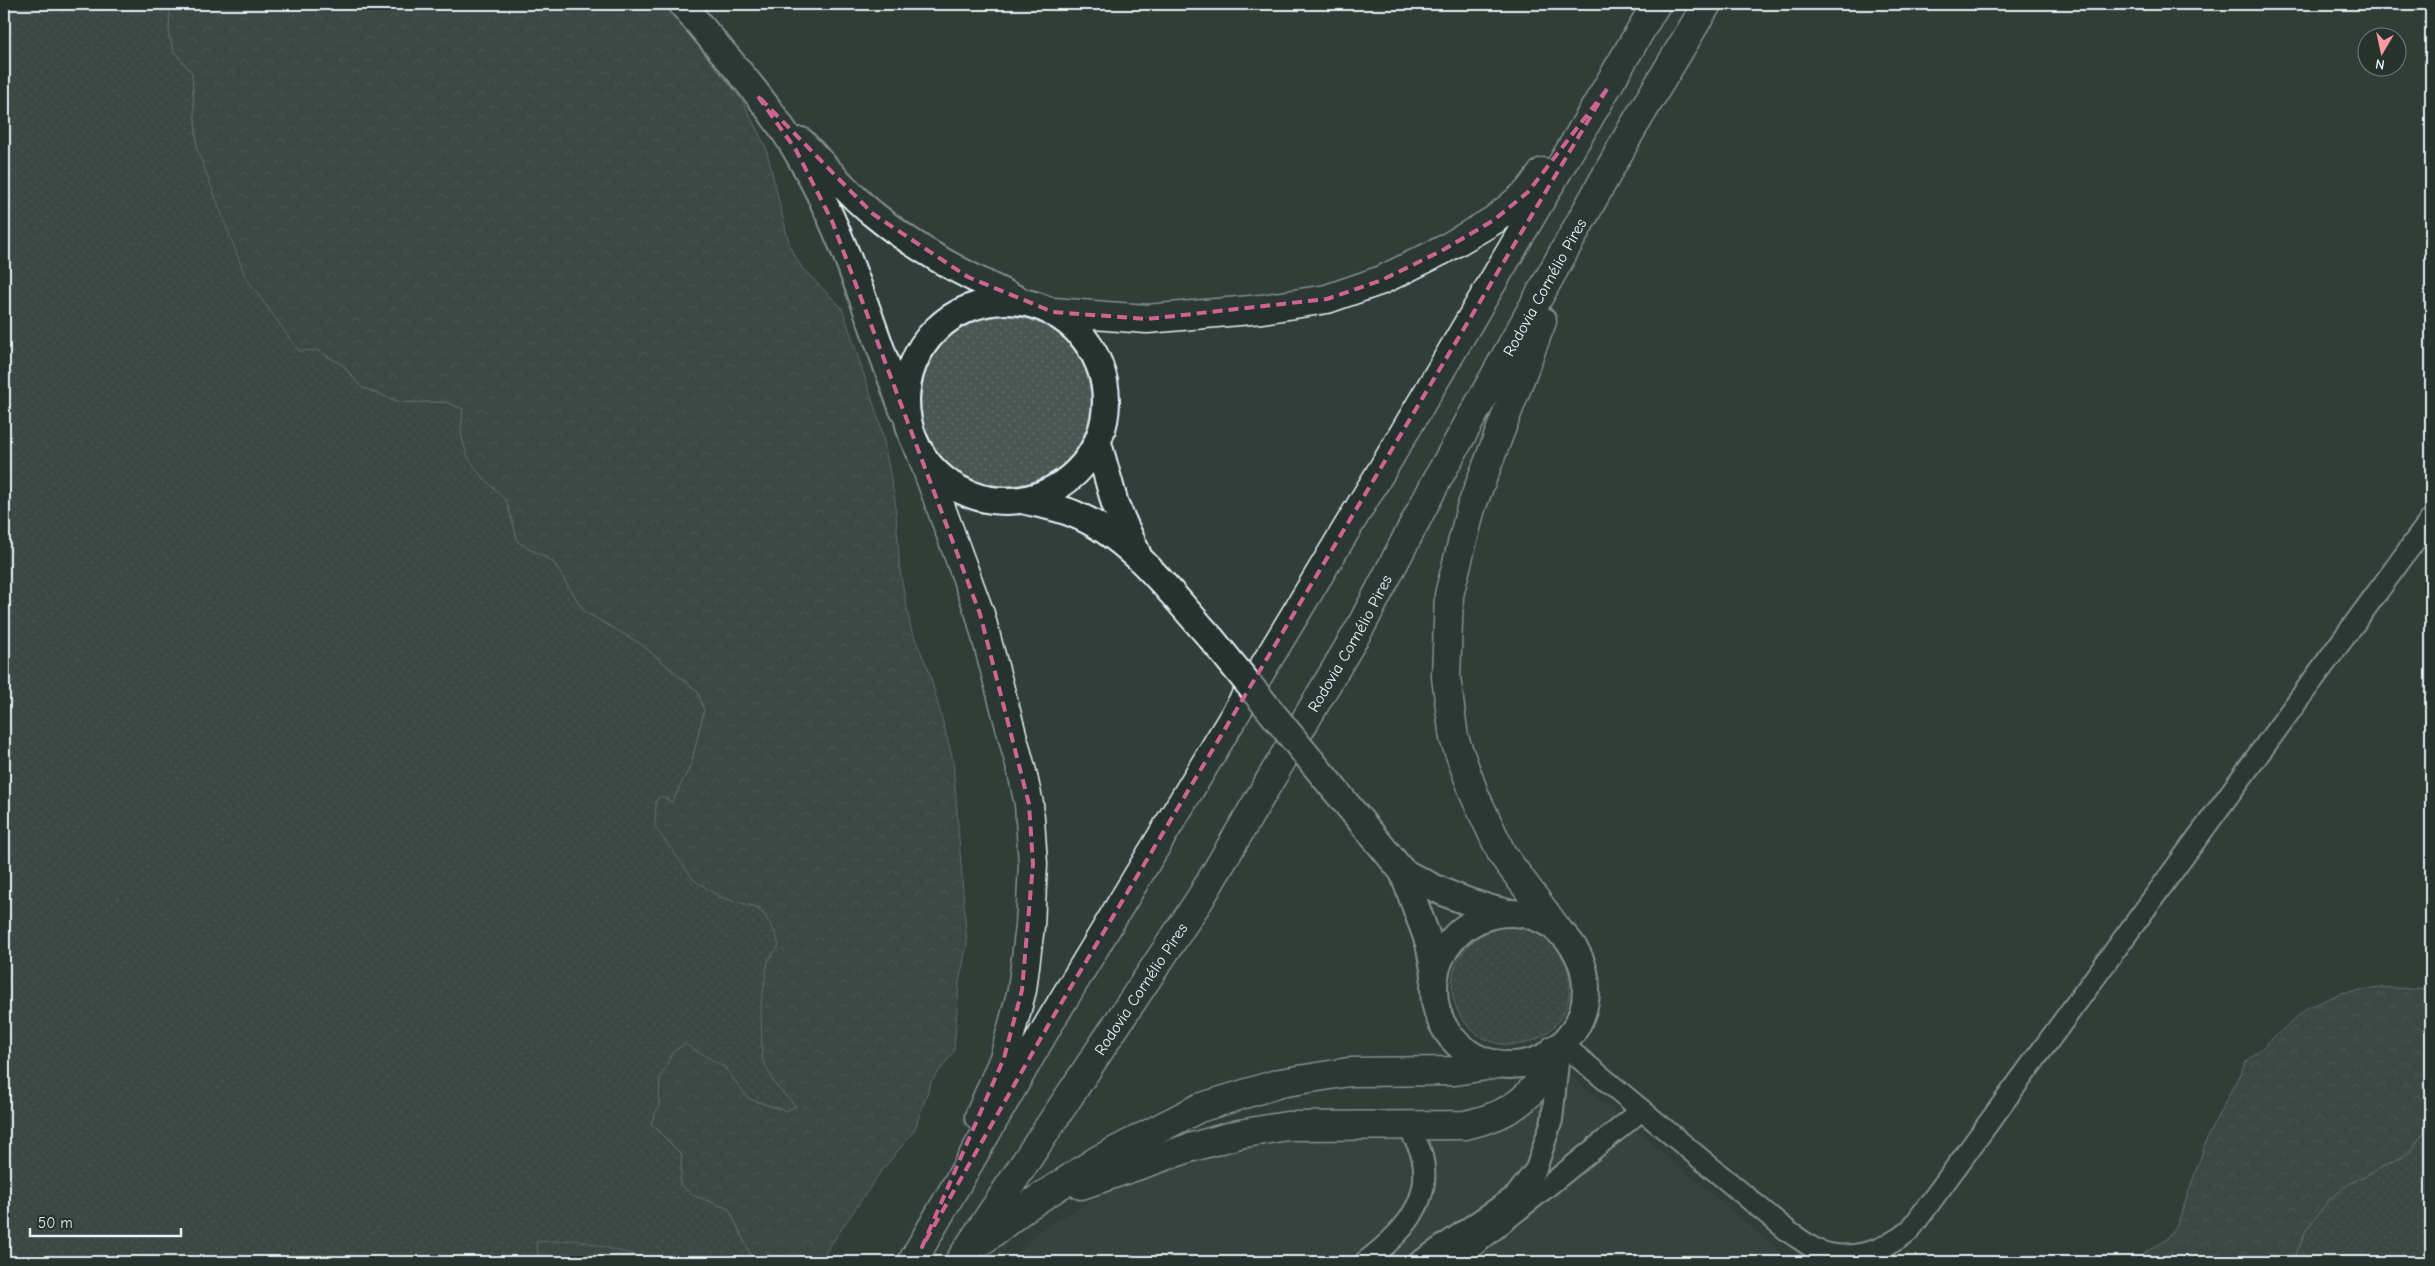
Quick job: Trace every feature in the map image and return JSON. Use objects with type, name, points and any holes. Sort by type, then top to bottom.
[{"type":"highway","points":[[917,1255],[1050,1022],[1383,468],[1656,4]]},
{"type":"highway","name":"Rodovia Cornélio Pires","points":[[961,1262],[1200,899],[1361,626],[1438,478],[1632,129],[1706,4]]},
{"type":"highway","points":[[1053,312],[1146,319],[1262,309],[1327,298],[1382,280],[1443,250],[1494,220],[1528,192],[1607,89]]},
{"type":"highway","points":[[1558,930],[1502,854],[1475,796],[1454,738],[1446,677],[1449,594],[1471,508],[1579,224]]},
{"type":"highway","points":[[917,1255],[1004,1058],[1022,990],[1030,926],[1033,864],[1029,804],[980,614],[922,456]]},
{"type":"highway","points":[[1026,1207],[1142,1163],[1239,1134],[1287,1126],[1465,1125],[1499,1115],[1524,1099],[1547,1073],[1559,1046]]},
{"type":"highway","points":[[961,1262],[984,1240],[1026,1207],[1098,1160],[1199,1108],[1280,1082],[1349,1072],[1455,1071],[1498,1064]]},
{"type":"main road","points":[[682,4],[757,95],[796,150],[832,221],[910,430],[922,456],[941,477],[966,492],[994,500],[1022,500],[1083,518],[1100,527],[1141,561],[1211,638],[1403,872],[1430,943],[1435,974],[1434,998],[1441,1022],[1455,1042],[1475,1056],[1498,1064],[1520,1064],[1542,1058],[1559,1046],[1577,1026],[1586,1001],[1585,974],[1576,950],[1558,930],[1543,920],[1526,914],[1473,905],[1439,892],[1403,872]]},
{"type":"main road","points":[[757,95],[873,214],[923,250],[968,277],[1024,302],[1053,312],[1078,330],[1096,354],[1106,383],[1106,414],[1098,443],[1080,470],[1053,489],[1022,500]]},
{"type":"main road","points":[[910,430],[906,396],[913,363],[931,334],[958,313],[990,302],[1024,302]]},
{"type":"main road","points":[[1098,443],[1115,504],[1141,561]]},
{"type":"main road","points":[[1435,974],[1444,950],[1461,930],[1483,917],[1508,912]]},
{"type":"street","points":[[1559,1046],[1642,1110],[1789,1232],[1816,1249],[1844,1255],[1858,1254],[1873,1252],[1899,1240],[1910,1230],[2431,519]]},
{"type":"street","points":[[1454,1262],[1519,1201],[1536,1169],[1552,1120],[1559,1046]]},
{"type":"street","points":[[1419,1262],[1519,1201],[1642,1110]]},
{"type":"street","points":[[1365,1262],[1405,1227],[1418,1206],[1426,1180],[1422,1155],[1407,1125]]},
{"type":"highlighted area","points":[[1607,89],[1050,1022],[922,1247],[1004,1058],[1022,990],[1033,864],[1029,804],[980,614],[832,221],[796,150],[757,95],[873,214],[968,277],[1053,312],[1147,319],[1327,299],[1382,280],[1443,250],[1494,220],[1528,192]]},
{"type":"shaded area","points":[[1566,1072],[1793,1262],[1008,1262],[1036,1234],[1104,1193],[1162,1165],[1275,1139],[1481,1138],[1498,1132],[1520,1118]]},
{"type":"green space","points":[[10,4],[170,4],[169,36],[174,51],[192,73],[197,149],[317,350],[343,365],[361,387],[400,402],[446,402],[464,409],[461,434],[477,471],[507,502],[518,542],[553,562],[584,611],[641,644],[698,692],[704,711],[691,765],[672,802],[720,897],[759,910],[771,923],[779,946],[768,961],[775,1085],[796,1106],[786,1111],[749,1099],[724,1067],[660,1078],[659,1106],[651,1123],[682,1155],[680,1185],[693,1195],[729,1209],[750,1253],[750,1262],[661,1262],[643,1256],[536,1243],[540,1262],[4,1262],[4,39]]},
{"type":"green space","points":[[170,4],[664,4],[742,100],[766,148],[790,247],[802,268],[842,308],[881,427],[895,500],[900,571],[911,629],[929,671],[953,760],[967,944],[959,982],[954,1051],[931,1082],[914,1131],[879,1174],[819,1262],[750,1262],[750,1253],[729,1209],[693,1195],[680,1185],[682,1155],[651,1123],[659,1106],[660,1078],[673,1052],[685,1044],[724,1067],[749,1099],[786,1111],[796,1106],[775,1085],[762,1058],[761,1004],[768,961],[779,946],[775,932],[760,908],[720,897],[694,880],[655,827],[656,801],[661,796],[672,802],[691,765],[704,711],[698,692],[641,644],[584,611],[553,562],[518,542],[507,502],[477,471],[467,455],[461,434],[463,409],[446,402],[400,402],[361,387],[343,365],[317,350],[299,351],[246,278],[197,149],[192,73],[174,51],[169,36]]},
{"type":"green space","points":[[998,316],[1014,316],[1039,322],[1060,335],[1072,347],[1085,368],[1091,401],[1085,434],[1072,455],[1060,467],[1039,480],[1014,486],[998,486],[973,480],[952,467],[940,455],[927,434],[921,409],[921,393],[927,368],[940,347],[952,335],[973,322]]},
{"type":"green space","points":[[1511,927],[1534,931],[1553,944],[1566,963],[1570,986],[1566,1009],[1553,1028],[1534,1041],[1511,1045],[1488,1041],[1469,1028],[1456,1009],[1452,986],[1456,963],[1469,944],[1488,931]]},
{"type":"green space","points":[[2379,987],[2431,990],[2431,1123],[2409,1153],[2349,1184],[2329,1200],[2307,1228],[2293,1262],[2136,1262],[2144,1253],[2166,1240],[2177,1225],[2209,1133],[2246,1062],[2307,1008],[2341,993]]},
{"type":"green space","points":[[2431,1123],[2431,1262],[2293,1262],[2307,1228],[2329,1200],[2349,1184],[2409,1153]]},
{"type":"green space","points":[[578,1240],[661,1262],[540,1262],[536,1242]]}]
